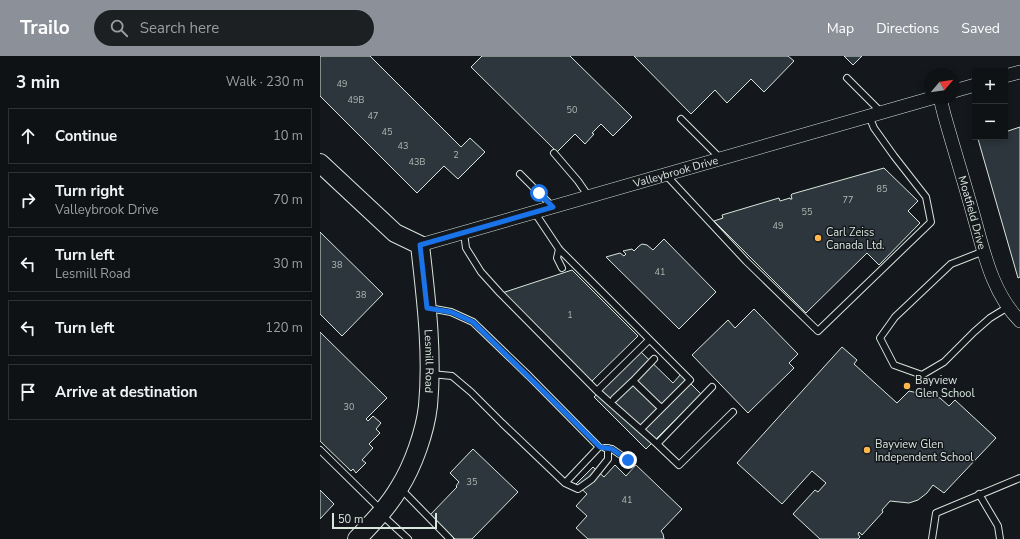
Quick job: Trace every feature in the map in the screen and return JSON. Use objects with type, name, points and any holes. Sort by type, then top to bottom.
[{"type":"street","points":[[1008,75],[1020,72]]},
{"type":"street","points":[[960,89],[972,86]]},
{"type":"street","name":"Valleybrook Drive","points":[[420,245],[924,100]]},
{"type":"street","name":"Moatfield Drive","points":[[942,104],[994,281],[1008,307],[1020,321]]},
{"type":"street","points":[[320,164],[395,232],[420,245]]},
{"type":"street","name":"Lesmill Road","points":[[356,539],[381,512],[400,488],[413,462],[422,435],[428,407],[430,374],[427,308],[420,245]]},
{"type":"lane","points":[[847,78],[882,113]]},
{"type":"lane","points":[[666,175],[746,261],[818,331],[931,222],[926,197],[874,128],[869,116]]},
{"type":"lane","points":[[681,119],[721,159]]},
{"type":"lane","points":[[554,153],[578,181],[589,197]]},
{"type":"lane","points":[[520,174],[553,207]]},
{"type":"lane","points":[[535,213],[559,249],[690,380],[643,427]]},
{"type":"lane","points":[[464,233],[466,248],[481,272],[500,293],[597,391],[679,465],[732,412]]},
{"type":"lane","points":[[559,249],[557,258],[562,268]]},
{"type":"lane","points":[[984,251],[952,264],[895,317],[880,338],[894,365],[922,375],[944,362],[990,318],[1008,307]]},
{"type":"lane","points":[[427,308],[451,312],[473,322],[600,447],[612,449],[628,460]]},
{"type":"lane","points":[[597,391],[649,340]]},
{"type":"lane","points":[[614,399],[654,359]]},
{"type":"lane","points":[[430,374],[452,376],[471,392],[565,483],[578,489],[592,479],[608,459],[608,448]]},
{"type":"lane","points":[[632,380],[661,408]]},
{"type":"lane","points":[[657,444],[712,387]]},
{"type":"lane","points":[[565,483],[600,447]]},
{"type":"lane","points":[[320,450],[408,539]]},
{"type":"lane","points":[[932,539],[936,513],[1020,478]]},
{"type":"lane","points":[[400,488],[450,539]]},
{"type":"lane","points":[[979,494],[998,526],[1000,539]]},
{"type":"building","points":[[320,56],[370,56],[461,147],[470,138],[485,152],[458,179],[444,166],[417,193],[320,96]]},
{"type":"building","points":[[482,56],[570,56],[632,117],[613,136],[601,124],[592,133],[594,134],[585,144],[575,134],[557,152],[471,67]]},
{"type":"building","points":[[634,56],[788,56],[794,61],[764,92],[751,79],[727,103],[715,90],[691,114]]},
{"type":"building","points":[[844,56],[862,56],[853,65]]},
{"type":"building","points":[[1020,127],[1020,277],[1018,278],[978,140],[1008,140],[1008,131]]},
{"type":"building","name":"Carl Zeiss Canada Ltd.","points":[[884,168],[918,201],[908,211],[920,223],[879,265],[867,253],[806,313],[714,221],[723,218],[722,215],[779,198],[780,201],[790,198],[792,199],[792,194]]},
{"type":"building","points":[[320,232],[383,294],[342,336],[320,314]]},
{"type":"building","points":[[664,239],[716,292],[679,329],[606,257],[620,253],[624,256],[626,254],[623,251],[632,249],[634,251],[642,244],[647,245],[653,250]]},
{"type":"building","points":[[572,270],[638,336],[591,382],[502,293]]},
{"type":"building","points":[[754,309],[798,354],[789,363],[794,368],[748,413],[692,355],[728,320],[735,328]]},
{"type":"building","points":[[320,332],[387,398],[366,419],[368,421],[373,416],[381,423],[376,429],[380,433],[369,444],[373,448],[362,460],[366,463],[356,473],[353,469],[351,471],[320,441]]},
{"type":"building","name":"Bayview Glen Independent School","points":[[842,347],[857,360],[854,364],[897,403],[909,391],[940,398],[949,406],[955,400],[996,438],[944,493],[933,485],[927,493],[918,500],[909,503],[890,501],[882,510],[883,512],[862,535],[859,532],[858,534],[860,537],[858,539],[820,539],[793,514],[815,490],[818,492],[826,483],[812,471],[782,504],[737,463]]},
{"type":"building","points":[[640,351],[673,383],[681,374],[701,394],[646,449],[594,397]]},
{"type":"building","points":[[473,449],[518,492],[472,539],[455,539],[430,515],[457,487],[456,486],[459,482],[450,473]]},
{"type":"building","points":[[615,465],[626,476],[636,465],[682,509],[661,531],[664,539],[588,539],[576,528],[587,516],[576,506],[587,494],[576,484],[593,467],[604,477]]},
{"type":"building","points":[[320,490],[334,504],[320,519]]},
{"type":"place","name":"Carl Zeiss Canada Ltd.","points":[[818,238]]},
{"type":"place","name":"Bayview Glen School","points":[[907,386]]},
{"type":"place","name":"Bayview Glen Independent School","points":[[867,450]]},
{"type":"route","points":[[539,193],[553,207],[420,245],[427,308],[451,312],[473,322],[600,447],[612,449],[628,460]]}]
